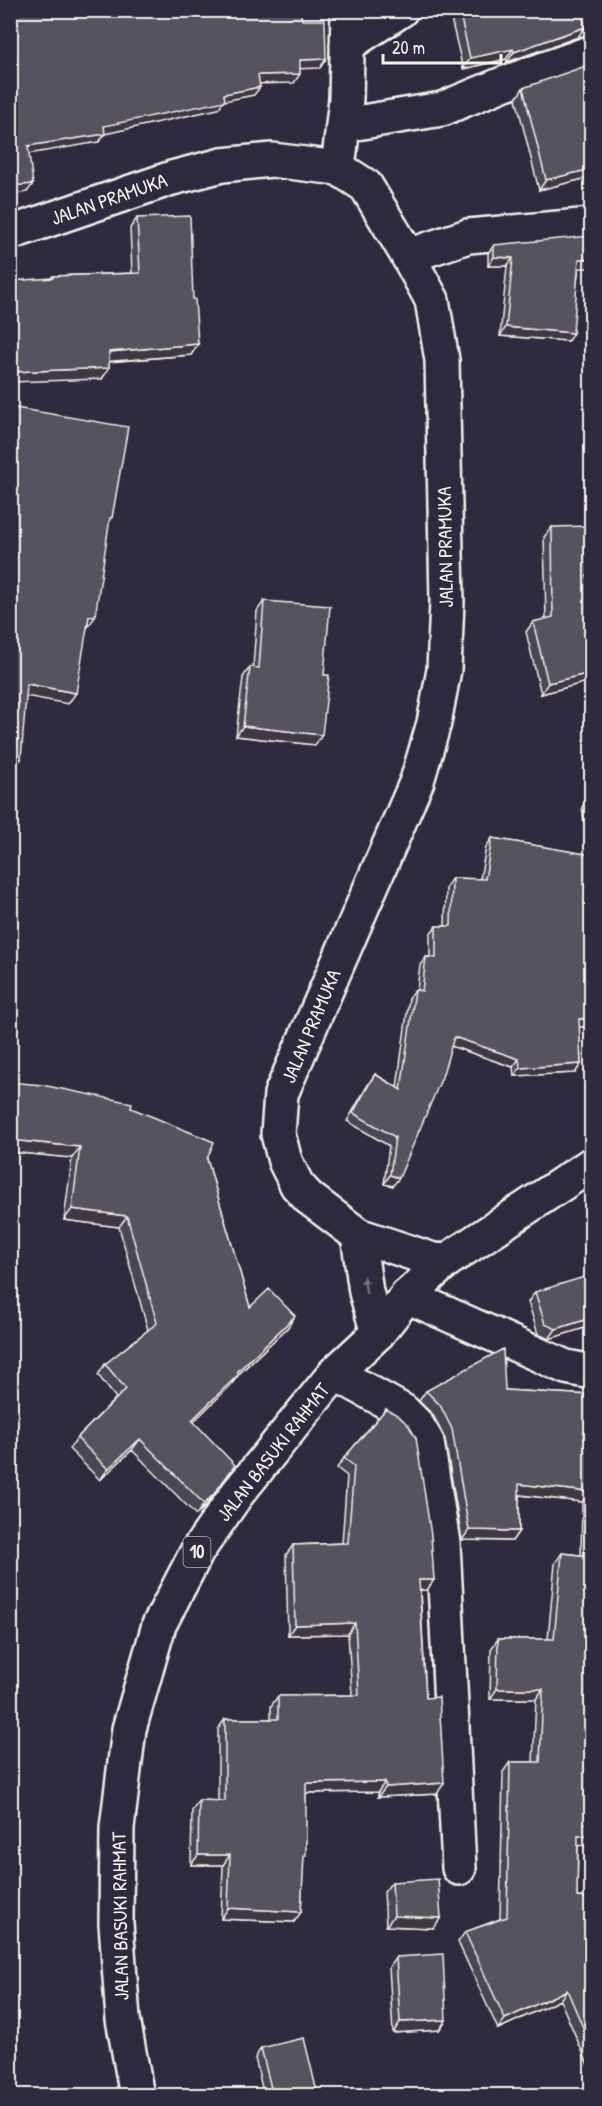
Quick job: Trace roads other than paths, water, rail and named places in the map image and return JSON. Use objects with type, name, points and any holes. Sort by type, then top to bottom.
[{"type":"main road","points":[[338,168],[344,125],[348,10]]},
{"type":"main road","points":[[347,45],[400,10]]},
{"type":"main road","points":[[344,125],[442,109],[591,52]]},
{"type":"main road","name":"JALAN PRAMUKA","points":[[10,233],[172,178],[222,165],[272,160],[338,168],[366,186],[432,300],[442,360],[447,602],[444,670],[434,723],[417,781],[281,1094],[278,1134],[285,1161],[297,1185],[309,1198],[358,1235],[433,1260],[446,1261]]},
{"type":"main road","points":[[408,256],[468,236],[591,225]]},
{"type":"main road","name":"JALAN BASUKI RAHMAT","points":[[137,2096],[123,2019],[116,1923],[117,1828],[129,1730],[159,1625],[198,1550],[237,1494],[335,1373],[378,1334],[407,1296],[446,1261],[591,1164]]},
{"type":"main road","points":[[358,1235],[366,1292],[378,1334]]},
{"type":"main road","points":[[407,1296],[566,1367],[591,1372]]},
{"type":"main road","points":[[335,1373],[403,1411],[417,1425],[427,1442],[443,1543],[459,1868]]}]
